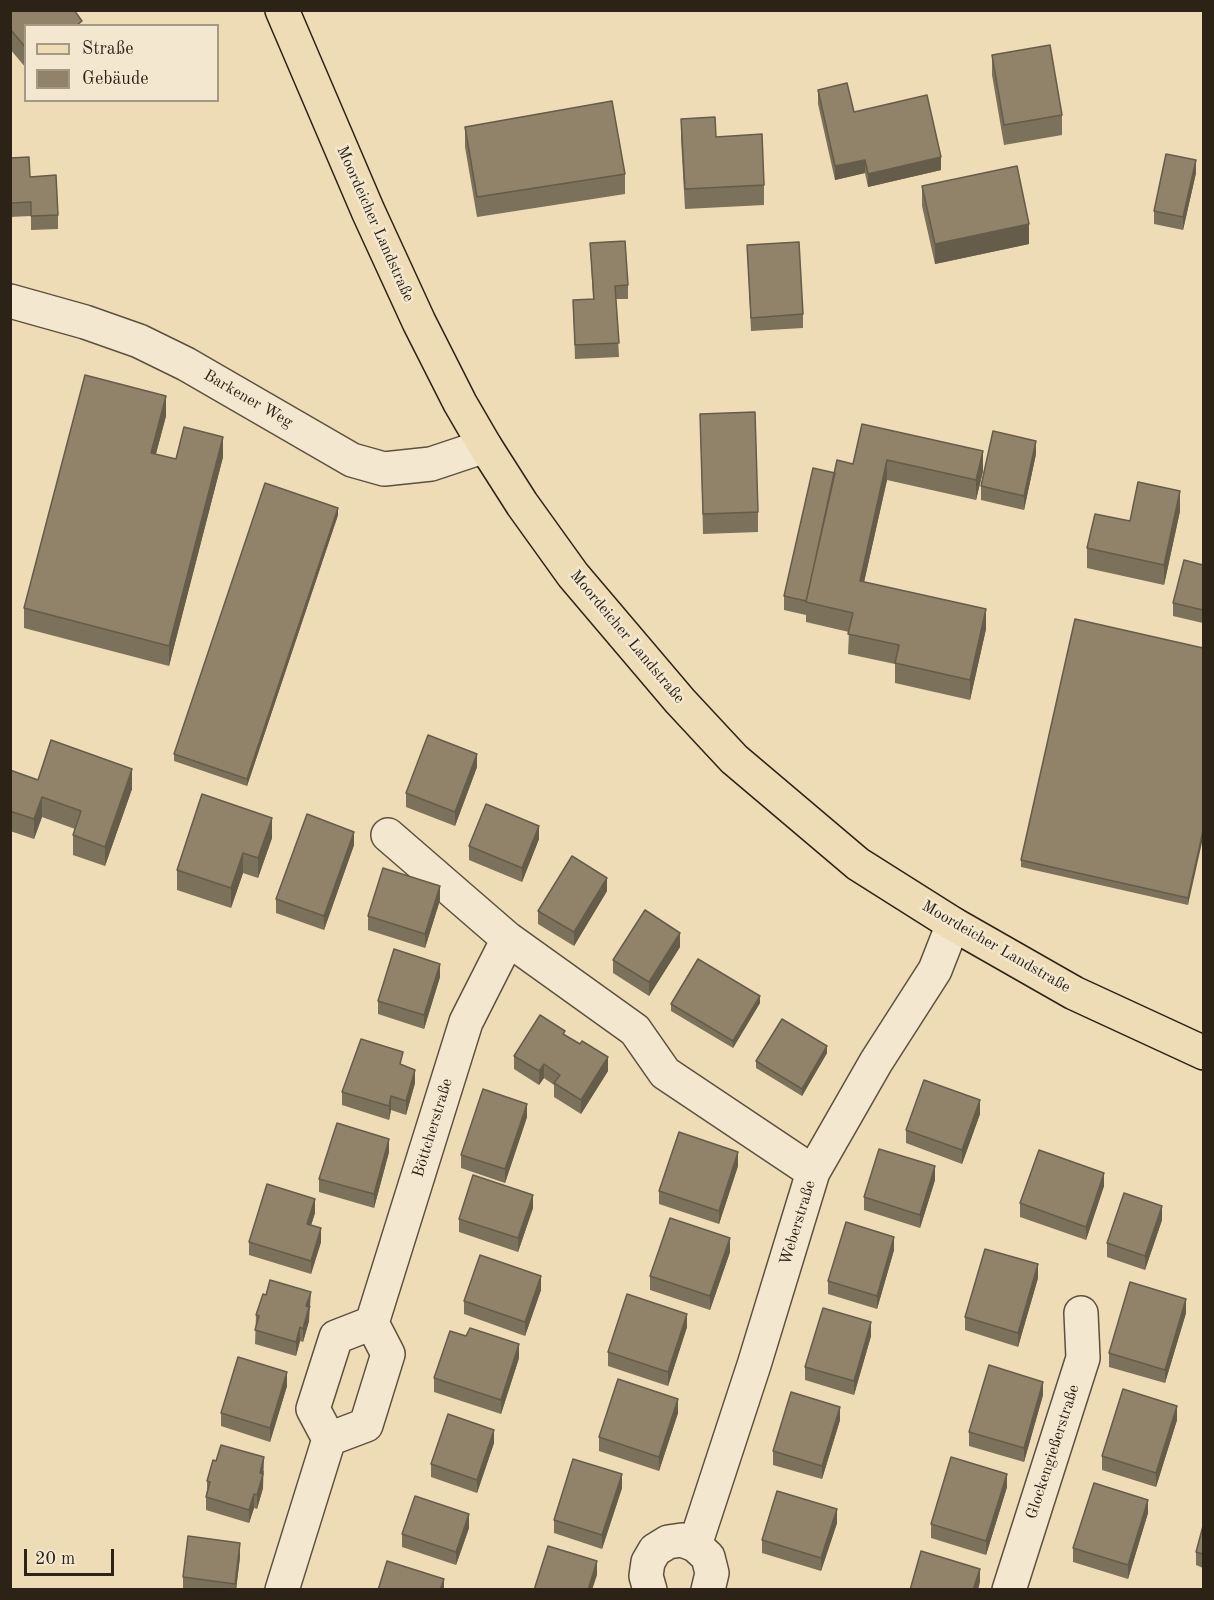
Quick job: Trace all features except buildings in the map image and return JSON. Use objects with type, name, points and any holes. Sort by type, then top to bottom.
[{"type":"main road","name":"Moordeicher Landstraße","points":[[282,10],[368,211],[419,322],[460,403],[522,504],[573,575],[680,700],[734,759],[858,864],[953,924],[1074,993],[1203,1053]]},
{"type":"street","name":"Barkener Weg","points":[[10,301],[85,322],[139,341],[186,364],[352,460],[384,469],[396,468],[431,464],[485,446]]},
{"type":"street","points":[[388,835],[508,939],[635,1030],[665,1073],[813,1172]]},
{"type":"street","name":"Weberstraße","points":[[695,1545],[754,1365],[813,1172],[876,1062],[935,970],[953,924]]},
{"type":"street","name":"Böttcherstraße","points":[[372,1323],[466,1022],[508,939]]},
{"type":"street","name":"Glockengießerstraße","points":[[1009,1590],[1083,1358],[1081,1313]]},
{"type":"street","points":[[282,1590],[329,1439],[313,1409],[336,1337],[372,1323],[388,1354],[366,1425],[329,1439]]},
{"type":"street","points":[[650,1590],[646,1576],[648,1562],[656,1550],[668,1542],[682,1540],[695,1545],[708,1557],[712,1573],[708,1590]]}]
